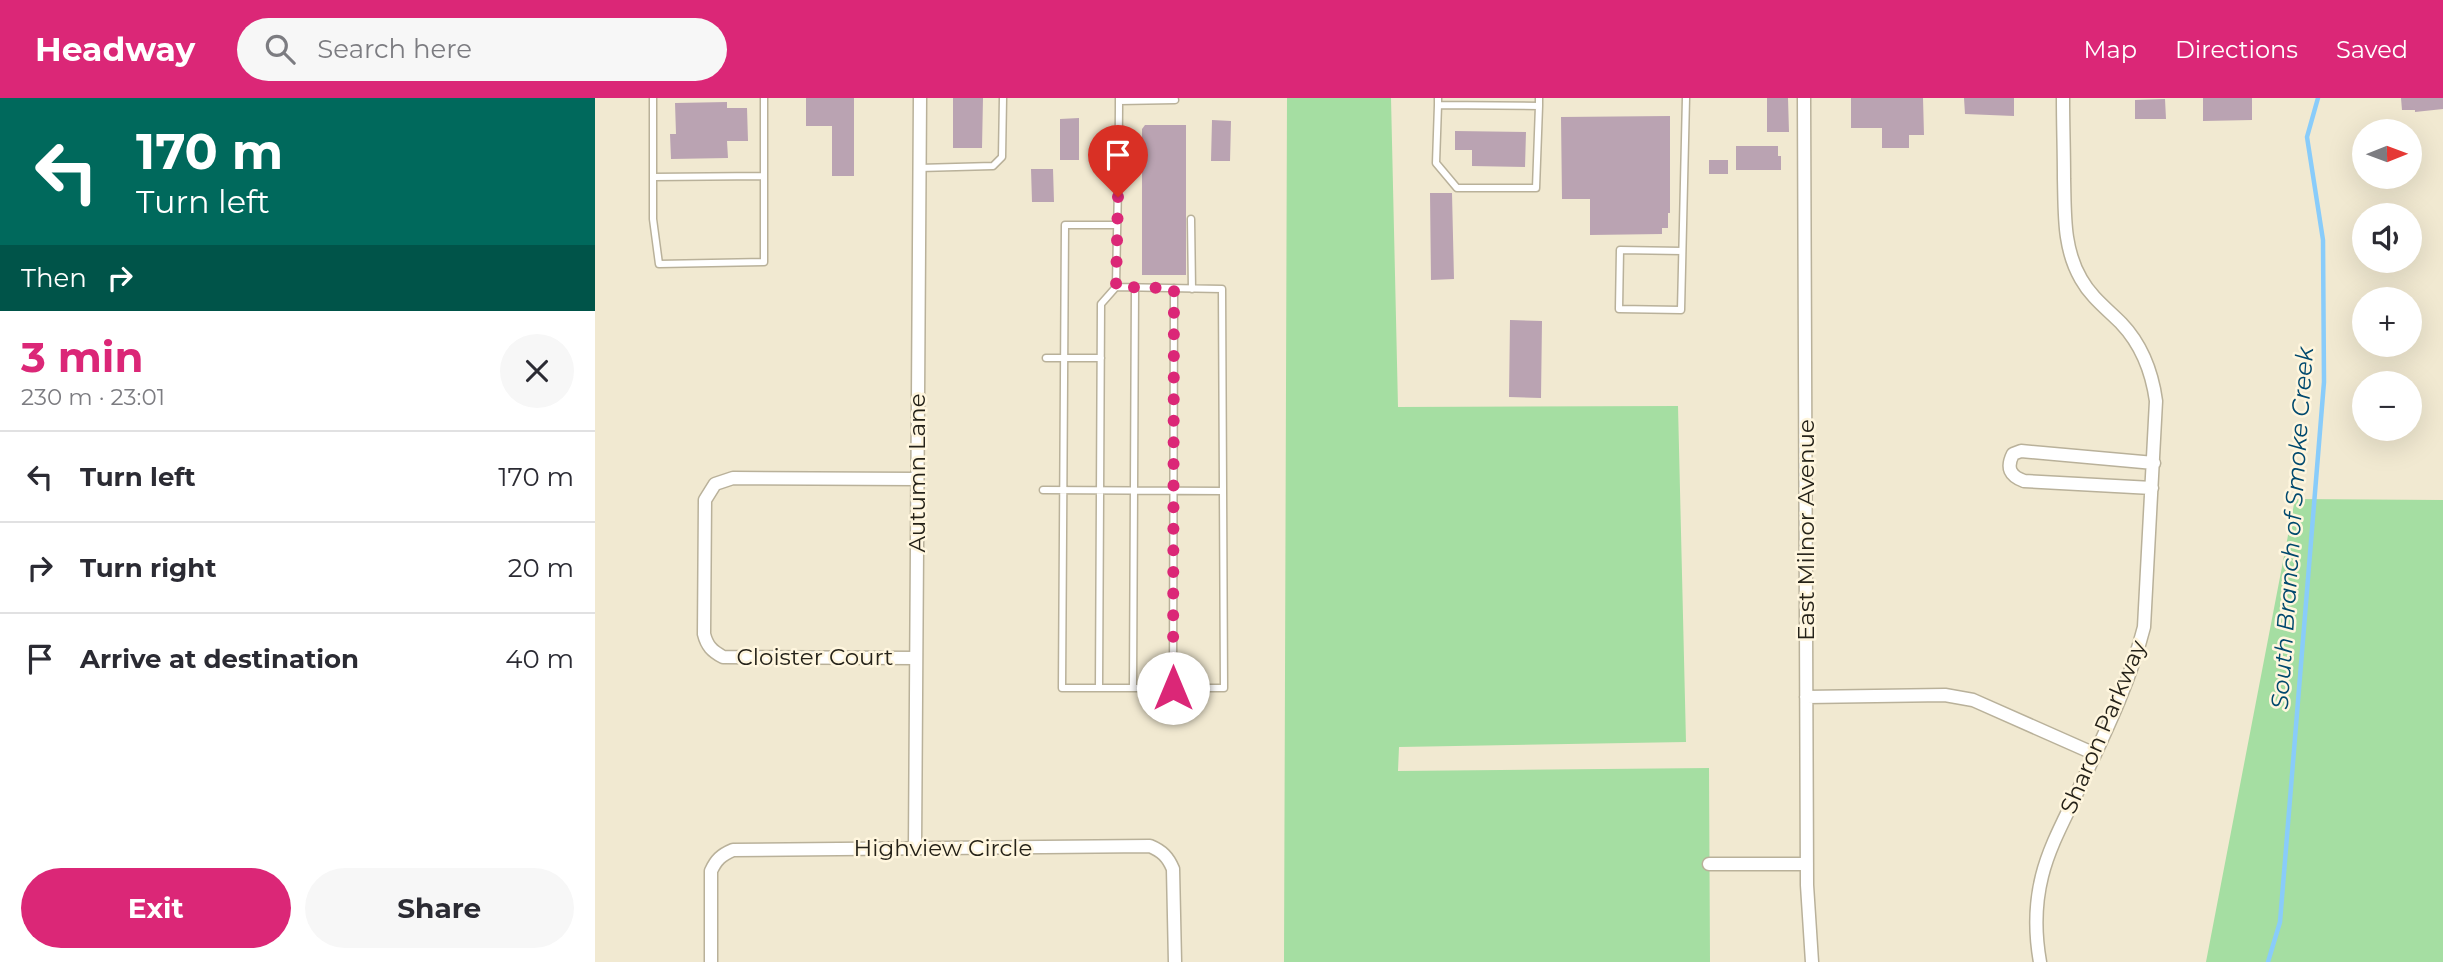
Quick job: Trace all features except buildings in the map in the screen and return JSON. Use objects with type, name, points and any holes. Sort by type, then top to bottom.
[{"type":"street","name":"Autumn Lane","points":[[915,848],[920,98]]},
{"type":"street","name":"East Milnor Avenue","points":[[1804,98],[1807,864],[1812,962]]},
{"type":"street","name":"Sharon Parkway","points":[[2040,962],[2036,925],[2042,876],[2051,849],[2135,661],[2144,627],[2156,401],[2147,365],[2137,344],[2123,325],[2092,296],[2071,257],[2066,234],[2063,98]]},
{"type":"street","points":[[2152,488],[2024,481],[2014,477],[2009,462],[2013,454],[2021,451],[2154,463]]},
{"type":"street","name":"Cloister Court","points":[[916,658],[723,657],[713,652],[703,634],[705,500],[715,484],[733,478],[917,479]]},
{"type":"street","points":[[1806,697],[1945,695],[1973,700],[2095,754]]},
{"type":"street","name":"Highview Circle","points":[[711,962],[711,871],[723,854],[733,850],[1150,846],[1169,859],[1174,874],[1175,962]]},
{"type":"street","points":[[1709,864],[1807,864]]},
{"type":"lane","points":[[653,98],[653,219],[659,264],[764,262],[764,98]]},
{"type":"lane","points":[[919,168],[993,166],[1002,157],[1003,98]]},
{"type":"lane","points":[[1682,251],[1619,250],[1619,309],[1681,310],[1686,98]]},
{"type":"lane","points":[[1099,688],[1101,304],[1116,287],[1119,100],[1175,100]]},
{"type":"lane","points":[[1438,101],[1539,102],[1536,188],[1457,188],[1436,163],[1438,101]]},
{"type":"lane","points":[[653,177],[764,176]]},
{"type":"lane","points":[[1191,219],[1192,289]]},
{"type":"lane","points":[[1116,287],[1222,289],[1224,688],[1062,688],[1065,225],[1117,225]]},
{"type":"lane","points":[[1133,688],[1135,287]]},
{"type":"lane","points":[[1173,688],[1174,288]]},
{"type":"lane","points":[[1046,358],[1101,358]]},
{"type":"lane","points":[[1043,490],[1223,491]]},
{"type":"green space","points":[[1287,98],[1391,98],[1398,407],[1678,406],[1686,742],[1399,747],[1398,771],[1709,768],[1710,962],[1284,962]]},
{"type":"green space","points":[[2295,499],[2443,500],[2443,962],[2206,962]]},
{"type":"waterway","name":"South Branch of Smoke Creek","points":[[2268,962],[2280,922],[2324,382],[2323,240],[2307,137],[2318,98]]},
{"type":"route","points":[[1118,197],[1116,287],[1174,288],[1173,688]]}]
